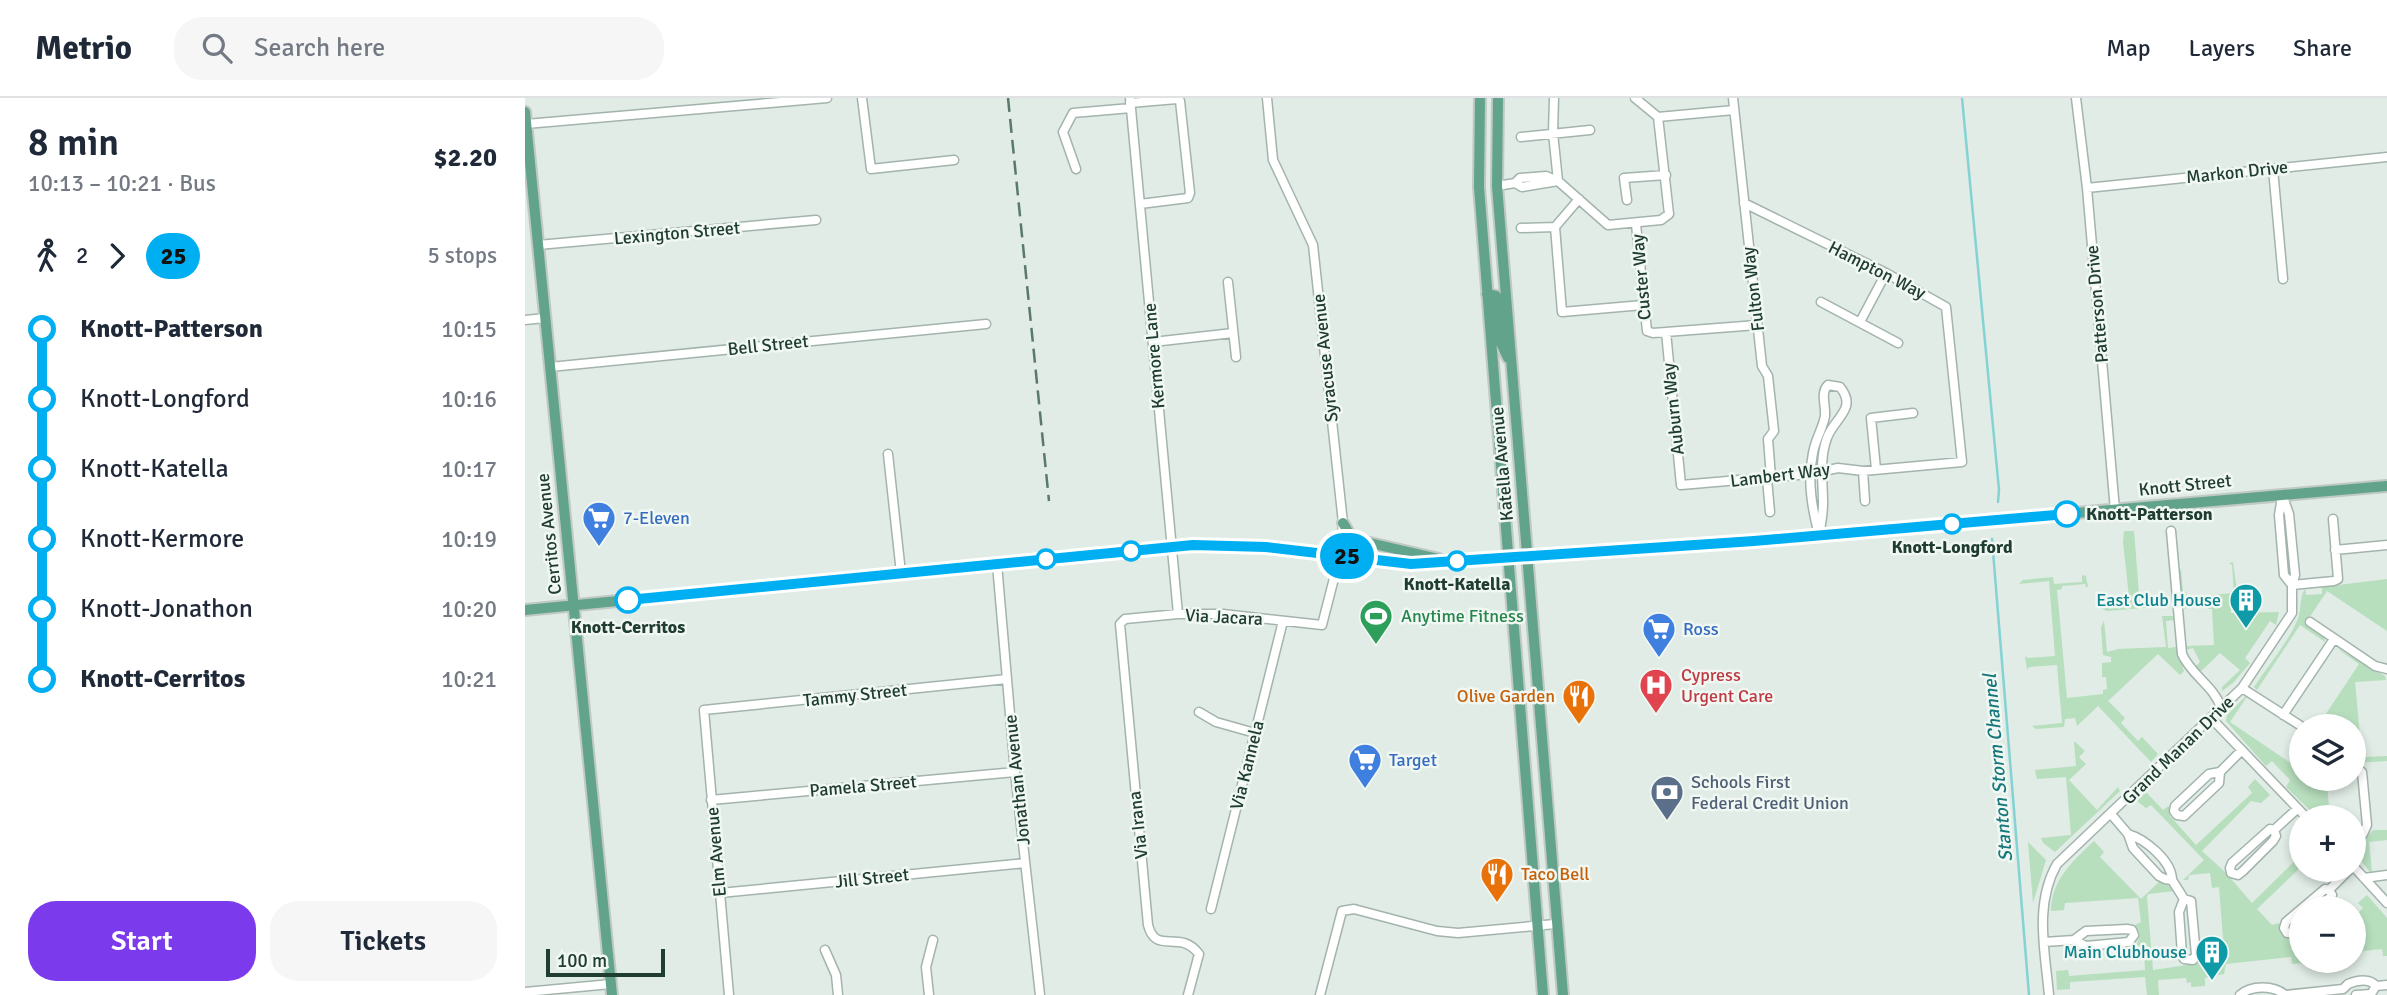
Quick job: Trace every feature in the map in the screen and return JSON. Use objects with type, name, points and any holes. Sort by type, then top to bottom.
[{"type":"main road","name":"Katella Avenue","points":[[1480,98],[1479,187],[1543,995]]},
{"type":"main road","name":"Katella Avenue","points":[[1498,98],[1497,186],[1555,924],[1563,995]]},
{"type":"main road","name":"Cerritos Avenue","points":[[525,112],[611,990]]},
{"type":"main road","points":[[1487,294],[1496,296],[1501,343],[1511,363]]},
{"type":"main road","name":"Knott Street","points":[[525,610],[1193,545],[1266,547],[1411,564],[1819,535],[2387,486]]},
{"type":"main road","points":[[1343,523],[1350,535],[1357,540],[1448,562]]},
{"type":"street","points":[[526,124],[742,101],[827,98]]},
{"type":"street","points":[[862,98],[871,169],[954,160]]},
{"type":"street","name":"Syracuse Avenue","points":[[1267,98],[1273,160],[1313,245],[1343,523],[1340,555],[1322,625]]},
{"type":"street","points":[[1554,98],[1553,133],[1558,181]]},
{"type":"street","points":[[1497,186],[1515,183],[1520,178],[1546,176],[1558,181],[1608,225],[1661,220],[1669,214],[1658,117],[1635,98]]},
{"type":"street","name":"Fulton Way","points":[[1733,98],[1762,366],[1768,376],[1770,390],[1773,431],[1768,439],[1770,512]]},
{"type":"street","name":"Patterson Drive","points":[[2076,98],[2087,188],[2115,510]]},
{"type":"street","points":[[1076,169],[1063,132],[1073,113],[1130,103],[1179,100],[1190,197],[1140,204]]},
{"type":"street","name":"Kermore Lane","points":[[1130,103],[1178,614]]},
{"type":"street","points":[[1658,117],[1734,110]]},
{"type":"street","points":[[1521,137],[1590,130]]},
{"type":"street","name":"Markon Drive","points":[[2087,188],[2387,156]]},
{"type":"street","points":[[2273,169],[2283,279]]},
{"type":"street","points":[[1627,200],[1624,178],[1666,175]]},
{"type":"street","points":[[1579,199],[1555,227],[1562,312],[1643,305]]},
{"type":"street","name":"Hampton Way","points":[[1744,203],[1886,273],[1946,307],[1962,462]]},
{"type":"street","name":"Lexington Street","points":[[538,245],[817,220]]},
{"type":"street","name":"Custer Way","points":[[1636,223],[1647,331],[1666,332]]},
{"type":"street","points":[[1521,228],[1555,227]]},
{"type":"street","points":[[1860,322],[1886,273]]},
{"type":"street","points":[[1228,282],[1236,357]]},
{"type":"street","points":[[1821,302],[1898,343]]},
{"type":"street","points":[[525,320],[545,318]]},
{"type":"street","name":"Bell Street","points":[[550,367],[986,324]]},
{"type":"street","points":[[1666,332],[1758,325]]},
{"type":"street","name":"Auburn Way","points":[[1666,332],[1681,485]]},
{"type":"street","points":[[1153,342],[1233,333]]},
{"type":"street","points":[[1836,384],[1846,395],[1847,407],[1834,424],[1822,454],[1823,506],[1819,535],[1812,507],[1810,474],[1816,438],[1825,419],[1823,391],[1825,386],[1836,384]]},
{"type":"street","points":[[1876,469],[1871,418],[1913,414]]},
{"type":"street","points":[[1825,419],[1834,424]]},
{"type":"street","points":[[888,454],[901,573]]},
{"type":"street","name":"Lambert Way","points":[[1681,485],[1810,474],[1838,468],[1864,471],[1962,462]]},
{"type":"street","points":[[1864,471],[1865,501]]},
{"type":"street","points":[[2282,494],[2279,515],[2284,575],[2292,585],[2338,579],[2333,519]]},
{"type":"street","points":[[2171,531],[2182,654],[2191,670],[2218,699],[2221,708]]},
{"type":"street","points":[[2336,550],[2387,545]]},
{"type":"street","name":"Jonathan Avenue","points":[[997,564],[1015,772],[1040,995]]},
{"type":"street","name":"Grand Manan Drive","points":[[2049,995],[2042,904],[2047,881],[2057,864],[2242,688],[2292,613],[2292,585]]},
{"type":"street","name":"Via Jacara","points":[[1125,619],[1178,614],[1223,614],[1322,625]]},
{"type":"street","name":"Via Irana","points":[[1125,619],[1119,630],[1148,925],[1151,936],[1157,940],[1193,946],[1199,954],[1188,995]]},
{"type":"street","name":"Via Kannela","points":[[1211,909],[1283,621]]},
{"type":"street","points":[[2310,622],[2375,666],[2387,669]]},
{"type":"street","points":[[2283,715],[2334,639]]},
{"type":"street","name":"Tammy Street","points":[[704,710],[1007,679]]},
{"type":"street","points":[[2242,688],[2289,719]]},
{"type":"street","name":"Elm Avenue","points":[[704,710],[729,995]]},
{"type":"street","points":[[1199,712],[1216,722],[1255,733]]},
{"type":"street","points":[[2211,718],[2293,805]]},
{"type":"street","points":[[2220,772],[2219,783],[2184,816],[2177,816],[2175,806],[2209,774],[2220,772],[2242,750]]},
{"type":"street","name":"Pamela Street","points":[[711,800],[1015,772]]},
{"type":"street","points":[[2111,814],[2128,834],[2133,848],[2159,876],[2172,880]]},
{"type":"street","points":[[2274,830],[2276,836],[2273,841],[2238,875],[2231,873],[2232,863],[2261,835],[2270,829],[2274,830],[2289,816]]},
{"type":"street","points":[[2128,834],[2142,838],[2159,855],[2172,872],[2172,880],[2184,899],[2191,901],[2196,955],[2193,960],[2185,959],[2182,954],[2179,912],[2184,899]]},
{"type":"street","name":"Jill Street","points":[[720,893],[1025,863]]},
{"type":"street","points":[[2366,878],[2387,875]]},
{"type":"street","points":[[2366,880],[2387,903]]},
{"type":"street","points":[[2315,896],[2325,889],[2329,890],[2337,882]]},
{"type":"street","points":[[2329,890],[2331,896]]},
{"type":"street","points":[[1320,995],[1342,911],[1354,909],[1437,931],[1458,933],[1555,924]]},
{"type":"street","points":[[2289,919],[2284,928],[2289,933]]},
{"type":"street","points":[[2044,942],[2074,940],[2086,946],[2129,942],[2134,935],[2132,930],[2127,929],[2087,931],[2074,940]]},
{"type":"street","points":[[929,995],[926,967],[933,940]]},
{"type":"street","points":[[825,950],[836,975],[838,995]]},
{"type":"street","points":[[2240,995],[2245,990],[2270,987],[2279,989],[2285,995],[2343,989],[2353,982],[2373,982],[2376,986]]},
{"type":"street","points":[[2343,989],[2353,995],[2371,993],[2376,986],[2387,985]]},
{"type":"street","points":[[525,992],[611,990]]},
{"type":"green space","points":[[2124,531],[2134,531],[2140,606],[2170,604],[2168,606],[2107,611],[2100,608],[2130,606]]},
{"type":"green space","points":[[2233,562],[2238,598],[2230,599],[2231,613],[2279,612],[2276,625],[2270,621],[2245,658],[2250,663],[2233,683],[2222,691],[2222,687],[2240,670],[2220,653],[2199,673],[2195,667],[2200,662],[2193,648],[2186,650],[2185,646],[2214,645],[2212,609],[2208,609],[2207,605],[2182,609],[2181,569],[2183,592],[2186,592],[2187,597],[2234,593],[2232,565],[2229,563]]},
{"type":"green space","points":[[2082,575],[2086,576],[2088,587],[2085,584],[2062,586],[2062,589],[2057,590],[2067,698],[2103,694],[2103,690],[2107,689],[2106,677],[2102,677],[2102,663],[2111,662],[2111,657],[2103,655],[2101,627],[2104,621],[2107,652],[2166,647],[2162,616],[2173,616],[2174,620],[2166,621],[2168,648],[2176,647],[2184,671],[2180,675],[2158,654],[2108,701],[2125,718],[2121,723],[2138,741],[2142,737],[2158,754],[2151,762],[2098,706],[2077,726],[2075,718],[2065,719],[2064,727],[2036,729],[2032,726],[2062,723],[2057,665],[2029,667],[2027,670],[2025,656],[2055,656],[2049,581],[2019,584],[2023,580],[2053,577],[2054,584],[2082,582]]},
{"type":"green space","points":[[2387,579],[2387,631],[2327,591],[2305,624],[2324,636],[2325,642],[2300,625],[2257,690],[2254,687],[2293,630],[2299,617],[2305,589],[2306,595],[2322,594],[2322,587]]},
{"type":"green space","points":[[2335,647],[2385,676],[2386,680],[2355,682],[2358,714],[2326,714],[2359,664]]},
{"type":"green space","points":[[2246,696],[2249,697],[2230,722],[2289,762],[2289,779],[2272,761],[2266,766],[2226,721],[2227,715]]},
{"type":"green space","points":[[2074,741],[2085,751],[2079,757],[2086,764],[2069,780],[2097,810],[2118,787],[2120,791],[2055,852],[2043,843],[2041,838],[2071,835],[2066,777],[2037,779],[2035,770],[2076,766]]},
{"type":"green space","points":[[2387,756],[2387,761],[2366,762],[2366,757]]},
{"type":"green space","points":[[2255,779],[2270,795],[2261,803],[2251,801],[2202,851],[2252,903],[2289,867],[2289,878],[2257,909],[2272,925],[2279,923],[2289,936],[2289,957],[2226,964],[2224,974],[2205,978],[2205,986],[2191,987],[2191,982],[2187,983],[2186,978],[2158,980],[2159,995],[2147,995],[2145,977],[2070,982],[2070,989],[2057,990],[2056,971],[2068,970],[2069,976],[2145,970],[2144,952],[2137,944],[2140,934],[2135,925],[2141,922],[2138,898],[2065,903],[2064,910],[2051,911],[2059,881],[2071,864],[2094,841],[2104,852],[2100,857],[2141,899],[2159,882],[2175,891],[2148,894],[2147,897],[2153,970],[2194,964],[2199,959],[2200,965],[2225,964],[2219,887],[2212,888],[2210,873],[2189,875],[2188,880],[2183,880],[2204,860],[2151,805],[2146,808],[2137,801],[2146,792],[2163,810],[2169,806],[2170,816],[2196,845],[2252,793],[2248,787]]},
{"type":"green space","points":[[2290,791],[2328,791],[2329,805],[2305,805]]},
{"type":"green space","points":[[2373,830],[2387,830],[2387,840],[2369,842],[2372,872],[2366,867],[2366,838]]},
{"type":"green space","points":[[2028,842],[2046,860],[2033,903]]},
{"type":"green space","points":[[2366,896],[2387,918],[2387,956],[2383,956],[2382,949],[2366,951]]},
{"type":"waterway","name":"Stanton Storm Channel","points":[[1962,98],[1998,502]]},
{"type":"waterway","name":"Stanton Storm Channel","points":[[1992,539],[2029,995]]},
{"type":"railway","points":[[1008,98],[1049,501]]},
{"type":"bus line","name":"25","points":[[628,600],[1193,545],[1266,547],[1411,564],[1754,541],[2067,514]]},
{"type":"place","name":"Knott-Patterson","points":[[2067,514]]},
{"type":"place","name":"Knott-Longford","points":[[1952,524]]},
{"type":"place","name":"7-Eleven","points":[[599,548]]},
{"type":"place","name":"Knott-Katella","points":[[1457,561]]},
{"type":"place","name":"Knott-Cerritos","points":[[628,600]]},
{"type":"place","name":"East Club House","points":[[2246,630]]},
{"type":"place","name":"Anytime Fitness","points":[[1376,646]]},
{"type":"place","name":"Ross","points":[[1659,659]]},
{"type":"place","name":"Cypress Urgent Care","points":[[1656,715]]},
{"type":"place","name":"Olive Garden","points":[[1579,726]]},
{"type":"place","name":"Target","points":[[1365,790]]},
{"type":"place","name":"Schools First Federal Credit Union","points":[[1667,822]]},
{"type":"place","name":"Taco Bell","points":[[1497,904]]},
{"type":"place","name":"Main Clubhouse","points":[[2212,982]]}]
